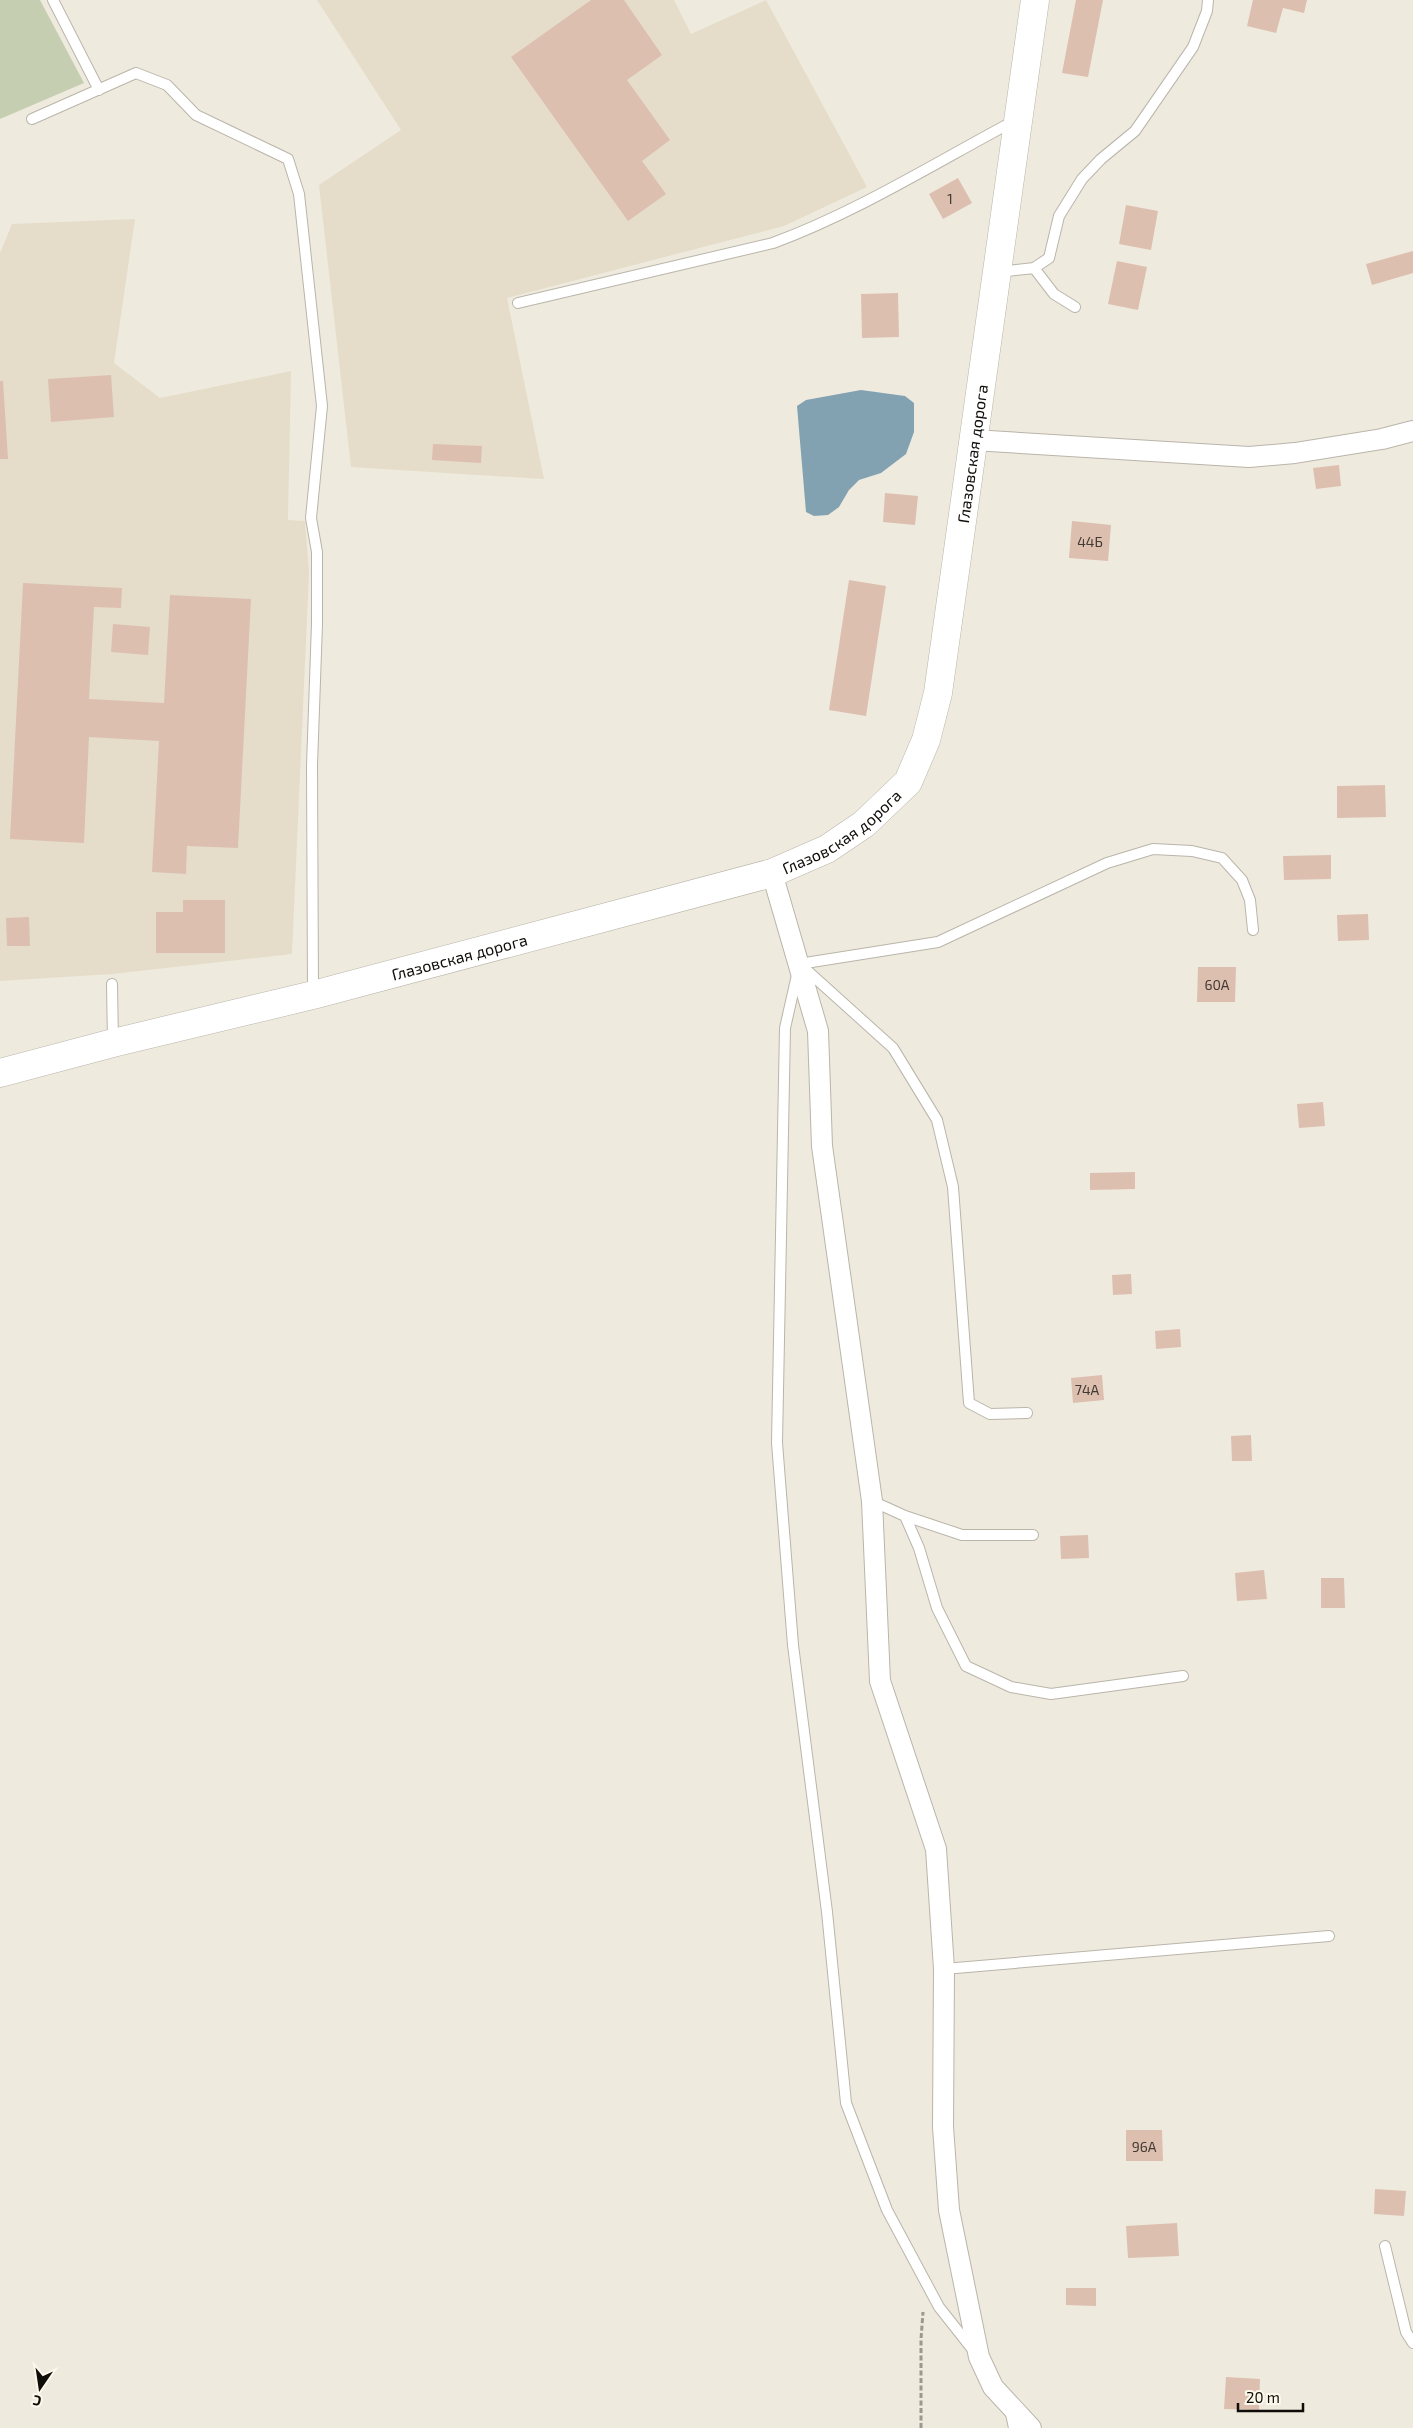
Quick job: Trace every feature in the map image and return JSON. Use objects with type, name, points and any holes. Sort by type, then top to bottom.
[{"type":"street","name":"Глазовская дорога","points":[[0,1073],[113,1043],[313,995],[772,873],[827,849],[864,824],[908,782],[926,740],[938,694],[1035,0]]},
{"type":"street","points":[[973,440],[1249,457],[1296,453],[1382,439],[1413,431]]},
{"type":"street","points":[[772,873],[818,1031],[822,1146],[872,1501],[880,1681],[936,1849],[944,1969],[943,2127],[949,2210],[979,2357],[993,2387],[1031,2428]]},
{"type":"lane","points":[[53,0],[99,90]]},
{"type":"lane","points":[[996,273],[1034,268],[1049,258],[1059,216],[1082,180],[1101,159],[1135,131],[1193,47],[1207,10],[1208,0]]},
{"type":"lane","points":[[32,119],[136,73],[167,85],[196,115],[288,159],[299,194],[322,406],[311,518],[317,552],[312,785],[313,995]]},
{"type":"lane","points":[[518,303],[773,243],[856,205],[1017,119]]},
{"type":"lane","points":[[1034,268],[1054,294],[1075,307]]},
{"type":"lane","points":[[799,964],[938,942],[1107,863],[1153,849],[1192,850],[1222,858],[1242,880],[1248,894],[1253,930]]},
{"type":"lane","points":[[799,964],[893,1048],[937,1120],[952,1188],[969,1404],[990,1414],[1027,1412]]},
{"type":"lane","points":[[799,964],[786,1028],[777,1443],[793,1644],[827,1912],[846,2103],[887,2210],[939,2307],[979,2357]]},
{"type":"lane","points":[[112,984],[113,1043]]},
{"type":"lane","points":[[872,1501],[905,1516],[962,1535],[1034,1535]]},
{"type":"lane","points":[[905,1516],[919,1548],[937,1608],[966,1666],[1011,1687],[1051,1694],[1183,1676]]},
{"type":"lane","points":[[944,1969],[1330,1936]]},
{"type":"lane","points":[[1385,2246],[1406,2332],[1413,2343]]},
{"type":"lane","points":[[1009,2405],[1014,2428]]},
{"type":"path","points":[[921,2428],[920,2339],[926,2282]]},
{"type":"shaded area","points":[[317,0],[674,0],[691,34],[766,0],[867,187],[784,226],[507,298],[544,479],[351,467],[319,185],[401,130]]},
{"type":"shaded area","points":[[135,219],[114,363],[160,398],[291,371],[288,520],[305,521],[309,573],[292,954],[112,974],[0,981],[0,253],[12,224]]},
{"type":"green space","points":[[0,0],[40,0],[84,83],[0,119]]},
{"type":"water","points":[[861,390],[905,396],[914,403],[914,432],[906,454],[881,473],[859,480],[849,490],[839,507],[828,515],[814,516],[806,512],[797,406],[806,400]]},
{"type":"building","points":[[591,0],[624,0],[662,55],[627,80],[670,140],[642,161],[666,194],[628,221],[511,57]]},
{"type":"building","points":[[1076,0],[1103,0],[1088,77],[1062,73]]},
{"type":"building","points":[[1253,0],[1307,0],[1304,13],[1283,8],[1276,33],[1247,26]]},
{"type":"building","points":[[958,178],[972,203],[943,219],[929,194]]},
{"type":"building","points":[[1126,205],[1158,211],[1151,250],[1119,244]]},
{"type":"building","points":[[1413,251],[1413,273],[1372,285],[1366,264]]},
{"type":"building","points":[[1117,261],[1147,267],[1138,310],[1108,304]]},
{"type":"building","points":[[898,293],[899,337],[862,338],[861,294]]},
{"type":"building","points":[[111,375],[114,417],[51,422],[48,379]]},
{"type":"building","points":[[0,381],[3,381],[8,459],[0,459]]},
{"type":"building","points":[[433,444],[482,446],[481,463],[432,460]]},
{"type":"building","points":[[1339,465],[1341,486],[1316,489],[1313,468]]},
{"type":"building","points":[[885,493],[918,496],[915,525],[883,522]]},
{"type":"building","points":[[1072,521],[1111,525],[1108,561],[1069,558]]},
{"type":"building","points":[[849,580],[886,586],[866,716],[829,710]]},
{"type":"building","points":[[23,583],[122,588],[121,608],[94,607],[89,699],[164,703],[170,595],[251,599],[238,848],[187,846],[186,874],[152,872],[159,741],[89,737],[84,843],[10,839]]},
{"type":"building","points":[[113,624],[150,627],[148,655],[111,652]]},
{"type":"building","points":[[1385,785],[1386,817],[1337,818],[1337,786]]},
{"type":"building","points":[[1331,855],[1331,879],[1284,880],[1283,856]]},
{"type":"building","points":[[183,900],[225,900],[225,953],[156,953],[156,912],[183,912]]},
{"type":"building","points":[[1368,914],[1369,940],[1338,941],[1337,915]]},
{"type":"building","points":[[29,917],[30,946],[7,946],[6,918]]},
{"type":"building","points":[[1198,967],[1236,967],[1235,1002],[1197,1002]]},
{"type":"building","points":[[1323,1102],[1325,1126],[1299,1128],[1297,1104]]},
{"type":"building","points":[[1135,1172],[1135,1189],[1090,1190],[1090,1173]]},
{"type":"building","points":[[1131,1274],[1132,1294],[1113,1295],[1112,1275]]},
{"type":"building","points":[[1180,1329],[1181,1347],[1156,1349],[1155,1331]]},
{"type":"building","points":[[1102,1375],[1104,1400],[1073,1403],[1071,1378]]},
{"type":"building","points":[[1251,1435],[1252,1461],[1232,1461],[1231,1436]]},
{"type":"building","points":[[1088,1535],[1089,1558],[1061,1559],[1060,1536]]},
{"type":"building","points":[[1264,1570],[1267,1599],[1237,1601],[1235,1573]]},
{"type":"building","points":[[1321,1578],[1344,1578],[1345,1608],[1321,1608]]},
{"type":"building","points":[[1126,2130],[1162,2130],[1163,2161],[1126,2161]]},
{"type":"building","points":[[1375,2189],[1406,2191],[1404,2216],[1374,2214]]},
{"type":"building","points":[[1177,2223],[1179,2256],[1128,2258],[1126,2226]]},
{"type":"building","points":[[1066,2288],[1096,2288],[1096,2306],[1066,2305]]},
{"type":"building","points":[[1226,2377],[1260,2379],[1259,2410],[1224,2409]]}]
